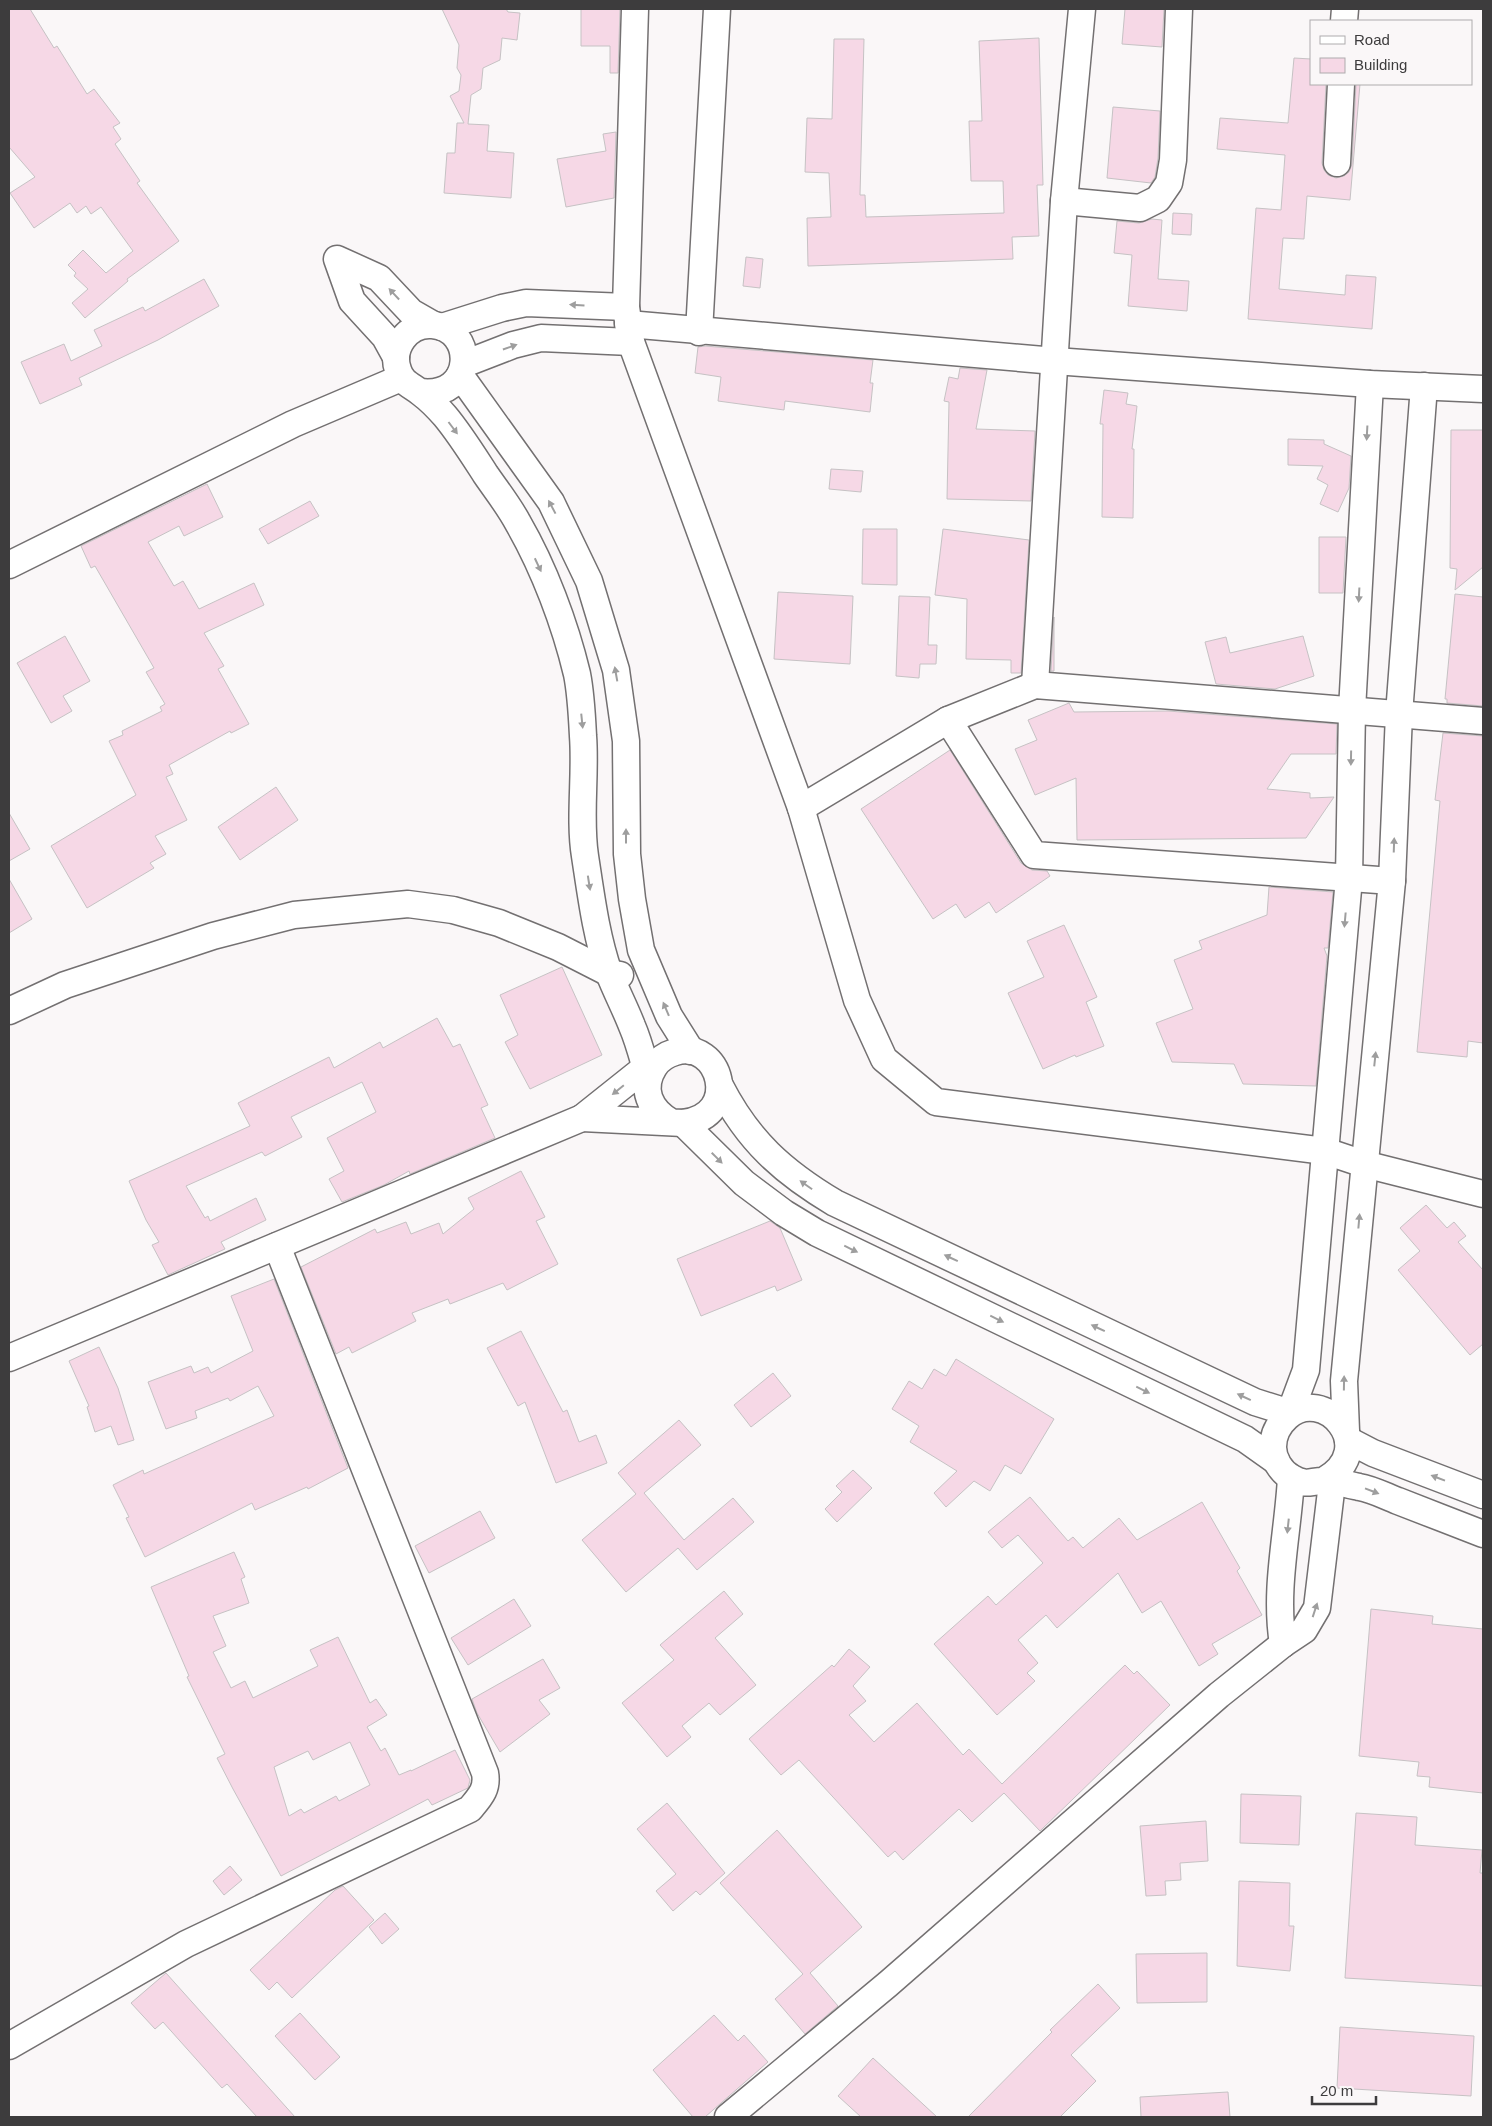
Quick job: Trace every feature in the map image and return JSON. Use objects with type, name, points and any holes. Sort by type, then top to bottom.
[{"type":"street","points":[[635,9],[628,324],[801,808],[857,1000],[884,1059],[936,1102],[1325,1151],[1364,1164],[1483,1194]]},
{"type":"street","points":[[699,332],[718,9]]},
{"type":"street","points":[[1034,685],[1064,201],[1082,9]]},
{"type":"street","points":[[1064,201],[1140,208],[1158,199],[1169,183],[1173,160],[1179,9]]},
{"type":"street","points":[[1337,164],[1341,85]]},
{"type":"street","points":[[1483,389],[1370,384],[699,332],[628,324],[526,303],[437,326],[421,326],[411,330],[398,347],[406,376],[432,393],[444,391],[453,384],[462,369],[464,352],[459,342],[452,333],[437,326],[411,312],[379,278],[336,259],[352,301],[385,337],[406,376],[457,432],[518,522],[552,595],[577,675],[584,738],[584,852],[598,932],[609,973],[650,1068],[647,1087],[648,1098],[658,1112],[677,1122],[744,1184],[784,1213],[817,1233],[1245,1439],[1302,1482],[1314,1483],[1331,1479],[1360,1487],[1483,1534]]},
{"type":"street","points":[[462,369],[513,345],[541,338],[628,324]]},
{"type":"street","points":[[462,369],[551,502],[590,581],[616,670],[626,740],[626,854],[641,950],[669,1016],[691,1051]]},
{"type":"street","points":[[9,565],[293,424],[406,376]]},
{"type":"street","points":[[1290,1413],[1306,1370],[1349,878],[1352,710],[1370,384]]},
{"type":"street","points":[[728,2117],[888,1984],[1212,1701],[1283,1644],[1304,1630],[1317,1608],[1331,1479],[1343,1465],[1348,1453],[1344,1381],[1392,881],[1399,714],[1424,386]]},
{"type":"street","points":[[801,808],[948,720],[1034,685],[1483,721]]},
{"type":"street","points":[[948,720],[1034,854],[1392,881]]},
{"type":"street","points":[[9,1012],[64,985],[213,936],[294,915],[408,904],[453,910],[499,922],[558,947],[609,973],[654,980]]},
{"type":"street","points":[[9,1358],[582,1118],[673,1052],[691,1051],[702,1056],[712,1064],[718,1074],[720,1086],[729,1105],[749,1134],[770,1156],[803,1184],[835,1204],[1255,1402],[1290,1413]]},
{"type":"street","points":[[582,1118],[694,1122],[705,1117],[713,1108],[718,1098],[720,1086]]},
{"type":"street","points":[[9,2046],[186,1944],[470,1809],[482,1794],[487,1783],[485,1773],[277,1246]]},
{"type":"street","points":[[1283,1644],[1279,1600],[1284,1470],[1273,1448],[1274,1434],[1280,1422],[1290,1413],[1302,1408],[1316,1408],[1328,1412],[1339,1420],[1347,1436],[1373,1453],[1483,1495]]},
{"type":"building","points":[[9,9],[30,9],[54,48],[57,46],[87,94],[94,89],[120,123],[113,127],[121,139],[115,144],[140,181],[137,183],[179,241],[127,279],[128,281],[85,318],[72,303],[88,289],[74,276],[76,273],[68,265],[83,250],[106,273],[133,251],[101,207],[91,214],[86,206],[77,213],[70,203],[34,228],[10,193],[35,177],[9,147]]},
{"type":"building","points":[[442,9],[506,9],[508,12],[520,13],[517,40],[502,38],[500,60],[483,68],[481,89],[471,95],[468,124],[489,125],[487,151],[514,153],[511,198],[444,193],[447,153],[455,153],[457,123],[464,123],[450,96],[459,91],[461,75],[457,68],[459,45]]},
{"type":"building","points":[[581,9],[620,9],[618,73],[610,73],[610,46],[581,46]]},
{"type":"building","points":[[1125,9],[1164,9],[1162,47],[1122,44]]},
{"type":"building","points":[[1039,38],[1043,185],[1037,185],[1039,236],[1012,237],[1013,259],[808,266],[807,218],[831,217],[829,173],[805,172],[807,118],[832,119],[834,39],[864,39],[860,195],[865,195],[866,217],[1004,213],[1003,181],[971,181],[969,121],[982,121],[979,41]]},
{"type":"building","points":[[1294,58],[1310,59],[1310,85],[1326,85],[1322,163],[1324,170],[1328,175],[1336,178],[1344,176],[1349,172],[1352,164],[1356,85],[1360,85],[1350,200],[1307,196],[1304,239],[1283,238],[1279,289],[1345,295],[1346,275],[1376,277],[1372,329],[1248,319],[1256,208],[1281,210],[1285,155],[1217,149],[1220,118],[1288,123]]},
{"type":"building","points":[[1113,107],[1160,111],[1158,158],[1155,177],[1151,183],[1107,178]]},
{"type":"building","points":[[616,132],[614,198],[566,207],[557,159],[606,151],[603,134]]},
{"type":"building","points":[[1173,213],[1192,214],[1191,235],[1172,234]]},
{"type":"building","points":[[1152,219],[1162,220],[1158,279],[1189,281],[1187,311],[1128,306],[1132,255],[1114,253],[1117,221],[1139,223]]},
{"type":"building","points":[[746,257],[763,259],[760,288],[743,286]]},
{"type":"building","points":[[204,279],[219,306],[158,340],[79,378],[82,385],[40,404],[21,362],[64,344],[71,361],[102,346],[94,330],[143,307],[145,311]]},
{"type":"building","points":[[705,346],[873,360],[870,383],[873,383],[870,412],[785,401],[784,410],[718,401],[721,377],[695,373],[698,347]]},
{"type":"building","points":[[960,368],[987,370],[976,429],[1035,431],[1031,501],[947,499],[949,402],[944,401],[949,377],[958,379]]},
{"type":"building","points":[[1104,390],[1128,393],[1126,404],[1137,406],[1132,449],[1134,449],[1133,518],[1102,517],[1103,424],[1100,424]]},
{"type":"building","points":[[1451,430],[1483,430],[1483,567],[1455,590],[1457,569],[1450,568]]},
{"type":"building","points":[[1288,439],[1324,440],[1324,444],[1351,456],[1349,488],[1338,512],[1320,504],[1328,485],[1317,479],[1323,466],[1288,465]]},
{"type":"building","points":[[831,469],[863,471],[861,492],[829,489]]},
{"type":"building","points":[[207,484],[223,517],[184,536],[179,526],[148,542],[174,586],[183,581],[199,609],[254,583],[264,605],[204,633],[224,666],[218,669],[249,724],[231,733],[230,731],[169,765],[173,774],[166,777],[187,820],[155,836],[166,854],[150,863],[154,868],[87,908],[51,846],[136,795],[109,741],[123,735],[122,731],[162,711],[160,707],[165,704],[146,672],[154,668],[95,566],[91,568],[81,546]]},
{"type":"building","points":[[310,501],[319,516],[268,544],[259,529]]},
{"type":"building","points":[[863,529],[897,529],[897,585],[862,584]]},
{"type":"building","points":[[943,529],[1029,540],[1021,673],[1011,673],[1011,660],[966,659],[967,599],[935,595]]},
{"type":"building","points":[[1319,537],[1346,537],[1343,593],[1319,593]]},
{"type":"building","points":[[778,592],[853,596],[850,664],[774,659]]},
{"type":"building","points":[[1455,594],[1483,597],[1483,706],[1447,703],[1447,699],[1445,699]]},
{"type":"building","points":[[899,596],[930,597],[928,645],[937,645],[936,664],[920,664],[919,678],[896,676]]},
{"type":"building","points":[[1054,617],[1054,671],[1051,671]]},
{"type":"building","points":[[65,636],[90,681],[63,696],[72,711],[51,723],[17,663]]},
{"type":"building","points":[[1303,636],[1314,676],[1275,689],[1216,684],[1205,642],[1226,637],[1230,653]]},
{"type":"building","points":[[1069,703],[1074,712],[1168,711],[1337,724],[1336,754],[1291,754],[1267,789],[1310,793],[1310,798],[1334,797],[1306,838],[1077,840],[1076,778],[1035,795],[1015,749],[1037,740],[1028,720]]},
{"type":"building","points":[[1443,733],[1483,736],[1483,1043],[1468,1041],[1467,1057],[1417,1052],[1440,801],[1435,800]]},
{"type":"building","points":[[950,750],[1021,863],[1032,870],[1047,871],[1050,876],[996,913],[989,902],[965,918],[956,904],[933,919],[861,809]]},
{"type":"building","points":[[276,787],[298,820],[240,860],[218,827]]},
{"type":"building","points":[[9,813],[30,849],[9,861]]},
{"type":"building","points":[[9,879],[32,919],[9,933]]},
{"type":"building","points":[[1269,887],[1333,892],[1328,948],[1324,948],[1327,956],[1316,1086],[1243,1084],[1234,1064],[1172,1062],[1156,1023],[1193,1009],[1174,960],[1202,949],[1199,941],[1267,915]]},
{"type":"building","points":[[1064,925],[1097,997],[1086,1002],[1104,1046],[1076,1057],[1075,1055],[1043,1069],[1008,993],[1044,977],[1027,941]]},
{"type":"building","points":[[562,967],[602,1055],[530,1089],[505,1042],[518,1035],[500,995]]},
{"type":"building","points":[[437,1018],[453,1047],[460,1044],[488,1105],[481,1108],[495,1138],[410,1174],[409,1171],[384,1185],[342,1202],[329,1179],[344,1171],[327,1138],[376,1112],[362,1082],[291,1117],[302,1137],[265,1156],[262,1152],[186,1186],[205,1218],[208,1216],[210,1221],[256,1198],[266,1220],[221,1242],[225,1249],[168,1275],[152,1245],[159,1242],[146,1220],[129,1181],[250,1126],[238,1103],[329,1057],[334,1068],[380,1042],[383,1048]]},
{"type":"building","points":[[521,1171],[545,1217],[536,1221],[558,1264],[507,1290],[503,1283],[450,1304],[448,1299],[412,1313],[416,1321],[352,1353],[349,1347],[336,1354],[301,1267],[375,1229],[377,1233],[406,1222],[411,1234],[439,1223],[443,1234],[474,1209],[468,1198]]},
{"type":"building","points":[[1426,1205],[1447,1228],[1454,1222],[1466,1236],[1458,1242],[1483,1270],[1483,1344],[1470,1355],[1398,1270],[1420,1251],[1400,1228]]},
{"type":"building","points":[[770,1221],[780,1228],[802,1280],[777,1291],[775,1286],[701,1316],[677,1259]]},
{"type":"building","points":[[274,1279],[348,1468],[308,1489],[307,1487],[255,1510],[252,1503],[145,1557],[126,1518],[129,1517],[113,1485],[143,1470],[144,1474],[274,1416],[258,1386],[230,1401],[228,1398],[195,1411],[197,1418],[166,1429],[148,1382],[191,1366],[194,1373],[208,1367],[211,1373],[253,1351],[231,1296]]},
{"type":"building","points":[[521,1331],[563,1412],[567,1410],[579,1442],[596,1435],[607,1463],[556,1483],[525,1402],[518,1406],[487,1348]]},
{"type":"building","points":[[99,1347],[118,1388],[134,1440],[118,1445],[111,1426],[95,1432],[87,1407],[89,1406],[69,1361]]},
{"type":"building","points":[[956,1359],[1054,1419],[1021,1474],[1005,1465],[990,1491],[974,1481],[946,1507],[934,1493],[957,1471],[910,1442],[919,1426],[892,1409],[909,1381],[922,1389],[934,1369],[946,1376]]},
{"type":"building","points":[[773,1373],[791,1396],[751,1427],[734,1405]]},
{"type":"building","points":[[679,1420],[701,1445],[644,1493],[684,1540],[733,1498],[754,1522],[697,1570],[678,1548],[626,1592],[582,1540],[636,1494],[618,1473]]},
{"type":"building","points":[[853,1470],[872,1488],[837,1522],[825,1509],[842,1492],[836,1486]]},
{"type":"building","points":[[1030,1497],[1068,1541],[1073,1537],[1083,1548],[1119,1518],[1137,1540],[1202,1502],[1240,1568],[1237,1571],[1262,1615],[1212,1644],[1218,1654],[1199,1666],[1161,1601],[1142,1613],[1118,1573],[1057,1628],[1046,1615],[1018,1640],[1038,1663],[1027,1673],[1035,1681],[997,1715],[934,1644],[988,1596],[996,1605],[1043,1563],[1018,1535],[1002,1548],[988,1532]]},
{"type":"building","points":[[480,1511],[495,1538],[429,1573],[415,1546]]},
{"type":"building","points":[[234,1552],[245,1577],[241,1579],[249,1603],[213,1616],[226,1646],[213,1652],[231,1688],[245,1681],[253,1698],[318,1666],[310,1650],[338,1637],[370,1703],[376,1699],[387,1715],[367,1727],[381,1751],[385,1748],[399,1775],[455,1750],[470,1780],[468,1788],[432,1805],[428,1799],[281,1876],[217,1758],[225,1754],[187,1677],[189,1676],[151,1587]],"holes":[[[350,1742],[370,1785],[339,1801],[336,1796],[304,1813],[301,1809],[289,1816],[274,1767],[308,1751],[313,1760]]]},
{"type":"building","points":[[724,1591],[743,1614],[715,1638],[756,1685],[720,1715],[709,1703],[682,1726],[691,1737],[667,1757],[622,1703],[674,1660],[660,1645]]},
{"type":"building","points":[[514,1599],[531,1626],[468,1665],[451,1638]]},
{"type":"building","points":[[1371,1609],[1433,1616],[1432,1624],[1483,1629],[1483,1793],[1429,1787],[1430,1777],[1417,1776],[1419,1762],[1359,1756]]},
{"type":"building","points":[[849,1649],[870,1667],[853,1686],[866,1701],[849,1715],[874,1742],[917,1703],[963,1755],[969,1749],[1002,1784],[1125,1665],[1134,1674],[1137,1671],[1170,1705],[1040,1831],[1004,1793],[972,1822],[959,1809],[903,1860],[895,1851],[888,1857],[799,1760],[781,1775],[749,1739],[832,1665],[834,1667]]},
{"type":"building","points":[[543,1659],[560,1688],[539,1700],[550,1714],[500,1752],[477,1713],[472,1699]]},
{"type":"building","points":[[1241,1794],[1301,1796],[1299,1845],[1240,1843]]},
{"type":"building","points":[[667,1803],[725,1873],[700,1895],[696,1891],[673,1911],[656,1891],[676,1874],[637,1829]]},
{"type":"building","points":[[1356,1813],[1417,1817],[1415,1845],[1482,1850],[1480,1873],[1483,1873],[1483,1986],[1345,1978]]},
{"type":"building","points":[[1206,1821],[1208,1861],[1180,1863],[1181,1880],[1165,1881],[1166,1895],[1146,1896],[1140,1826]]},
{"type":"building","points":[[777,1830],[862,1927],[810,1973],[838,2006],[805,2034],[775,1999],[803,1974],[720,1883]]},
{"type":"building","points":[[230,1866],[242,1880],[224,1895],[213,1881]]},
{"type":"building","points":[[1239,1881],[1290,1883],[1289,1926],[1294,1926],[1290,1971],[1237,1966]]},
{"type":"building","points":[[343,1886],[374,1920],[292,1998],[277,1982],[269,1990],[250,1970],[335,1890]]},
{"type":"building","points":[[385,1913],[399,1929],[382,1944],[369,1927]]},
{"type":"building","points":[[1207,1953],[1207,2002],[1137,2003],[1136,1954]]},
{"type":"building","points":[[166,1973],[295,2117],[257,2117],[227,2084],[222,2088],[163,2022],[155,2029],[131,2003]]},
{"type":"building","points":[[1098,1984],[1120,2008],[1071,2055],[1096,2081],[1060,2117],[968,2117],[1052,2032],[1050,2030]]},
{"type":"building","points":[[300,2013],[340,2057],[315,2080],[275,2036]]},
{"type":"building","points":[[714,2015],[738,2041],[744,2035],[768,2062],[705,2117],[693,2117],[653,2070]]},
{"type":"building","points":[[1340,2027],[1474,2036],[1471,2096],[1337,2088]]},
{"type":"building","points":[[873,2058],[937,2117],[861,2117],[838,2096]]},
{"type":"building","points":[[1228,2092],[1230,2117],[1141,2117],[1140,2097]]}]
